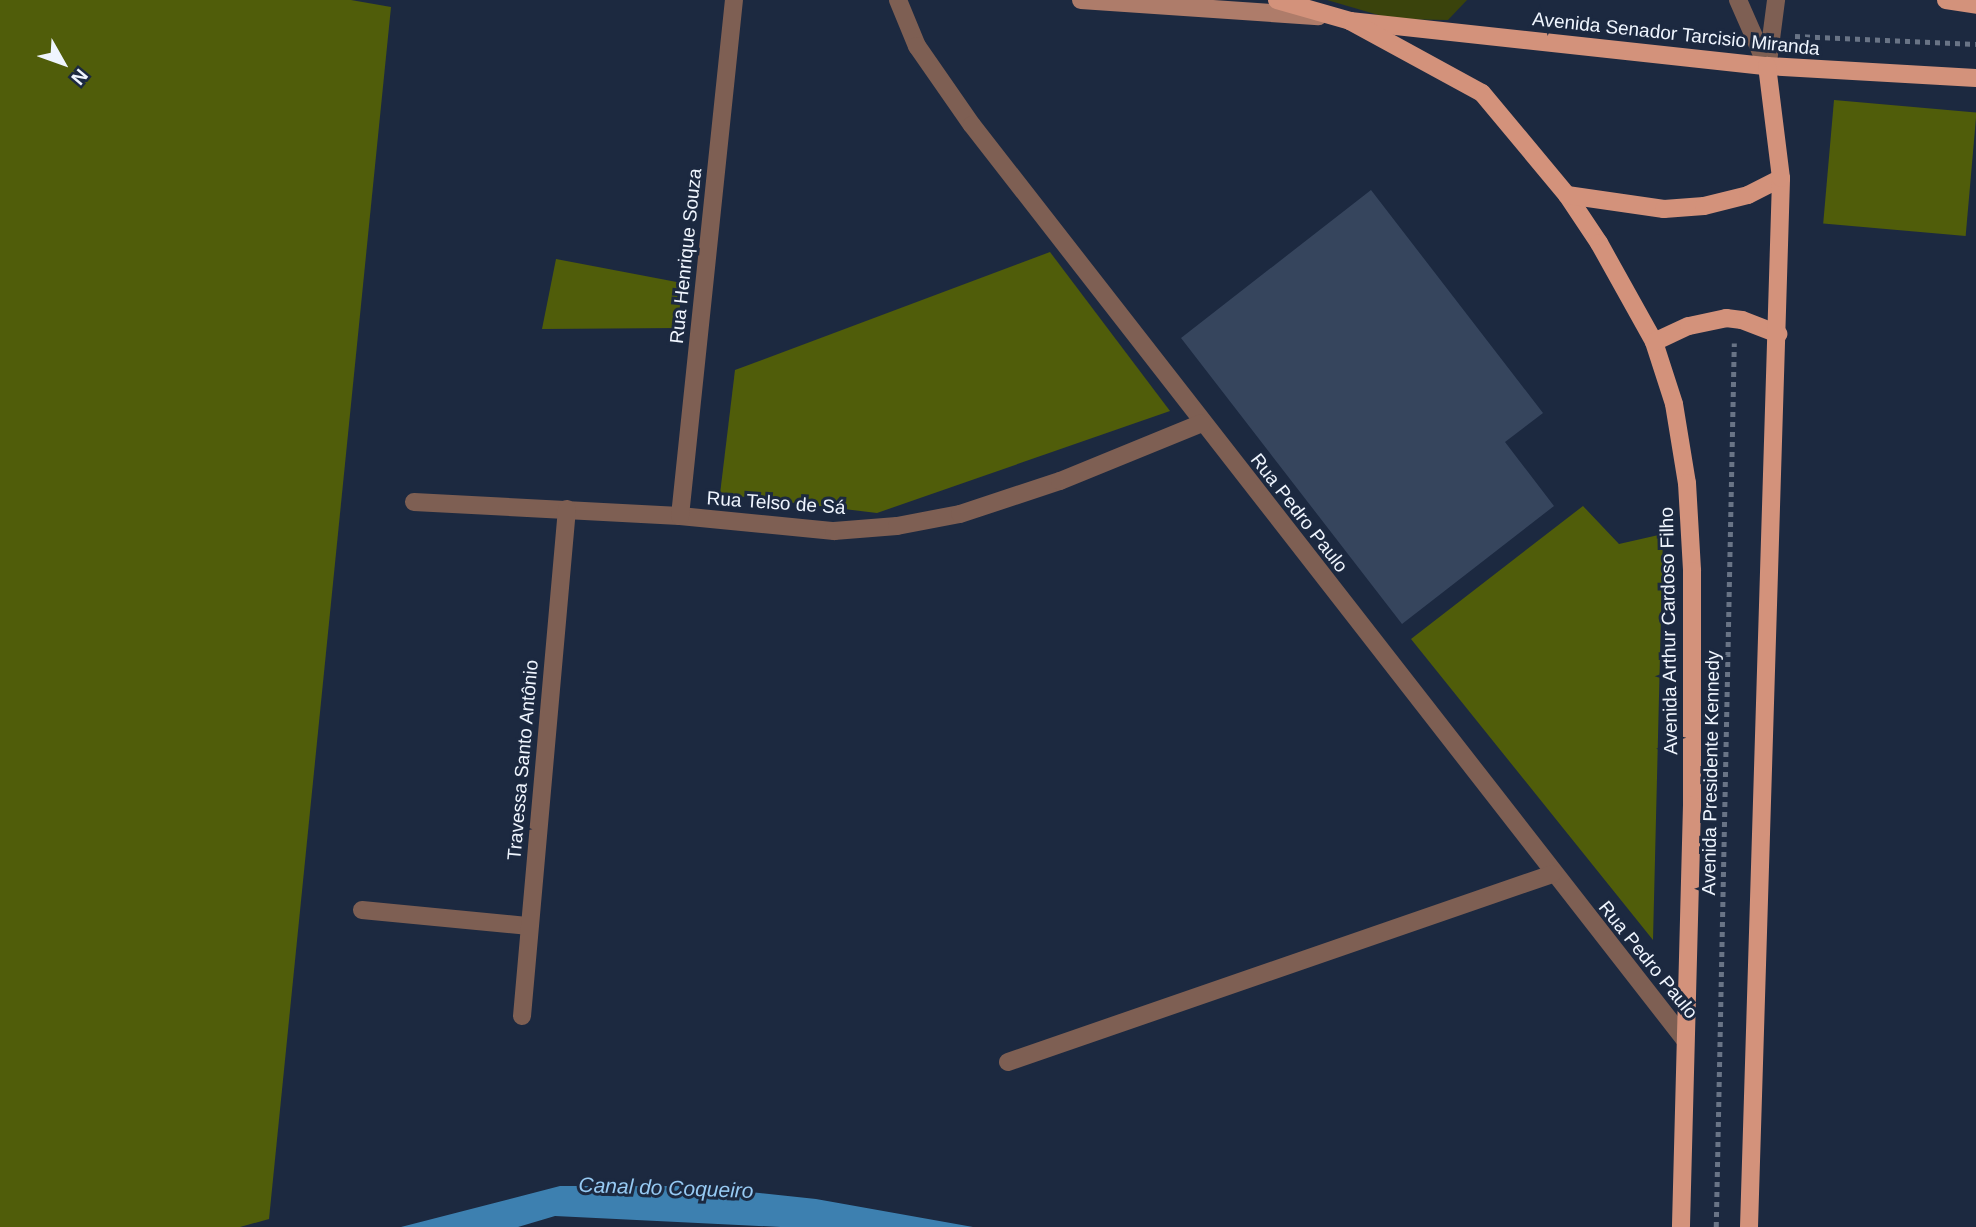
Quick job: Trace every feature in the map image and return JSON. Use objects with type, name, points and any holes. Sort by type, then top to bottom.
[{"type":"main road","name":"Avenida Senador Tarcisio Miranda","points":[[1081,0],[1331,17]]},
{"type":"main road","name":"Avenida Senador Tarcisio Miranda","points":[[1277,0],[1350,21],[1768,66],[1976,78]]},
{"type":"main road","points":[[1946,0],[1976,5]]},
{"type":"main road","name":"Avenida Arthur Cardoso Filho","points":[[1350,21],[1482,93],[1567,195],[1599,243],[1654,342],[1674,404],[1687,483],[1692,571],[1692,805],[1681,1227]]},
{"type":"main road","points":[[1749,1227],[1781,178],[1768,66]]},
{"type":"main road","points":[[1567,195],[1664,209],[1704,206],[1748,195],[1781,178]]},
{"type":"main road","points":[[1654,342],[1689,326],[1734,319],[1778,334]]},
{"type":"street","name":"Rua Henrique Souza","points":[[680,516],[734,0]]},
{"type":"street","name":"Rua Pedro Paulo","points":[[898,0],[917,46],[937,79],[1552,874],[1685,1040]]},
{"type":"street","points":[[1738,0],[1768,66]]},
{"type":"street","points":[[1768,66],[1776,0]]},
{"type":"street","name":"Rua Telso de Sá","points":[[414,502],[680,516],[834,531],[897,526],[960,514],[1060,481],[1202,422]]},
{"type":"street","name":"Travessa Santo Antônio","points":[[522,1016],[567,509]]},
{"type":"street","points":[[1008,1062],[1552,874]]},
{"type":"street","points":[[362,910],[528,926]]},
{"type":"path","points":[[1770,35],[1976,44]]},
{"type":"path","name":"Avenida Presidente Kennedy","points":[[1716,1227],[1734,319]]},
{"type":"green space","points":[[0,0],[351,0],[391,7],[269,1219],[240,1227],[0,1227]]},
{"type":"green space","points":[[1327,0],[1467,0],[1448,20],[1392,19]]},
{"type":"green space","points":[[1834,100],[1976,112],[1966,236],[1823,224]]},
{"type":"green space","points":[[1050,252],[1170,411],[877,513],[720,494],[735,370]]},
{"type":"green space","points":[[556,259],[682,283],[678,328],[542,329]]},
{"type":"green space","points":[[1583,506],[1619,544],[1663,534],[1653,940],[1411,639]]},
{"type":"water","name":"Canal do Coqueiro","points":[[560,1186],[695,1186],[816,1199],[973,1227],[781,1227],[555,1216],[518,1227],[401,1227]]},
{"type":"building","points":[[1371,190],[1543,413],[1505,442],[1554,506],[1402,624],[1181,338]]}]
